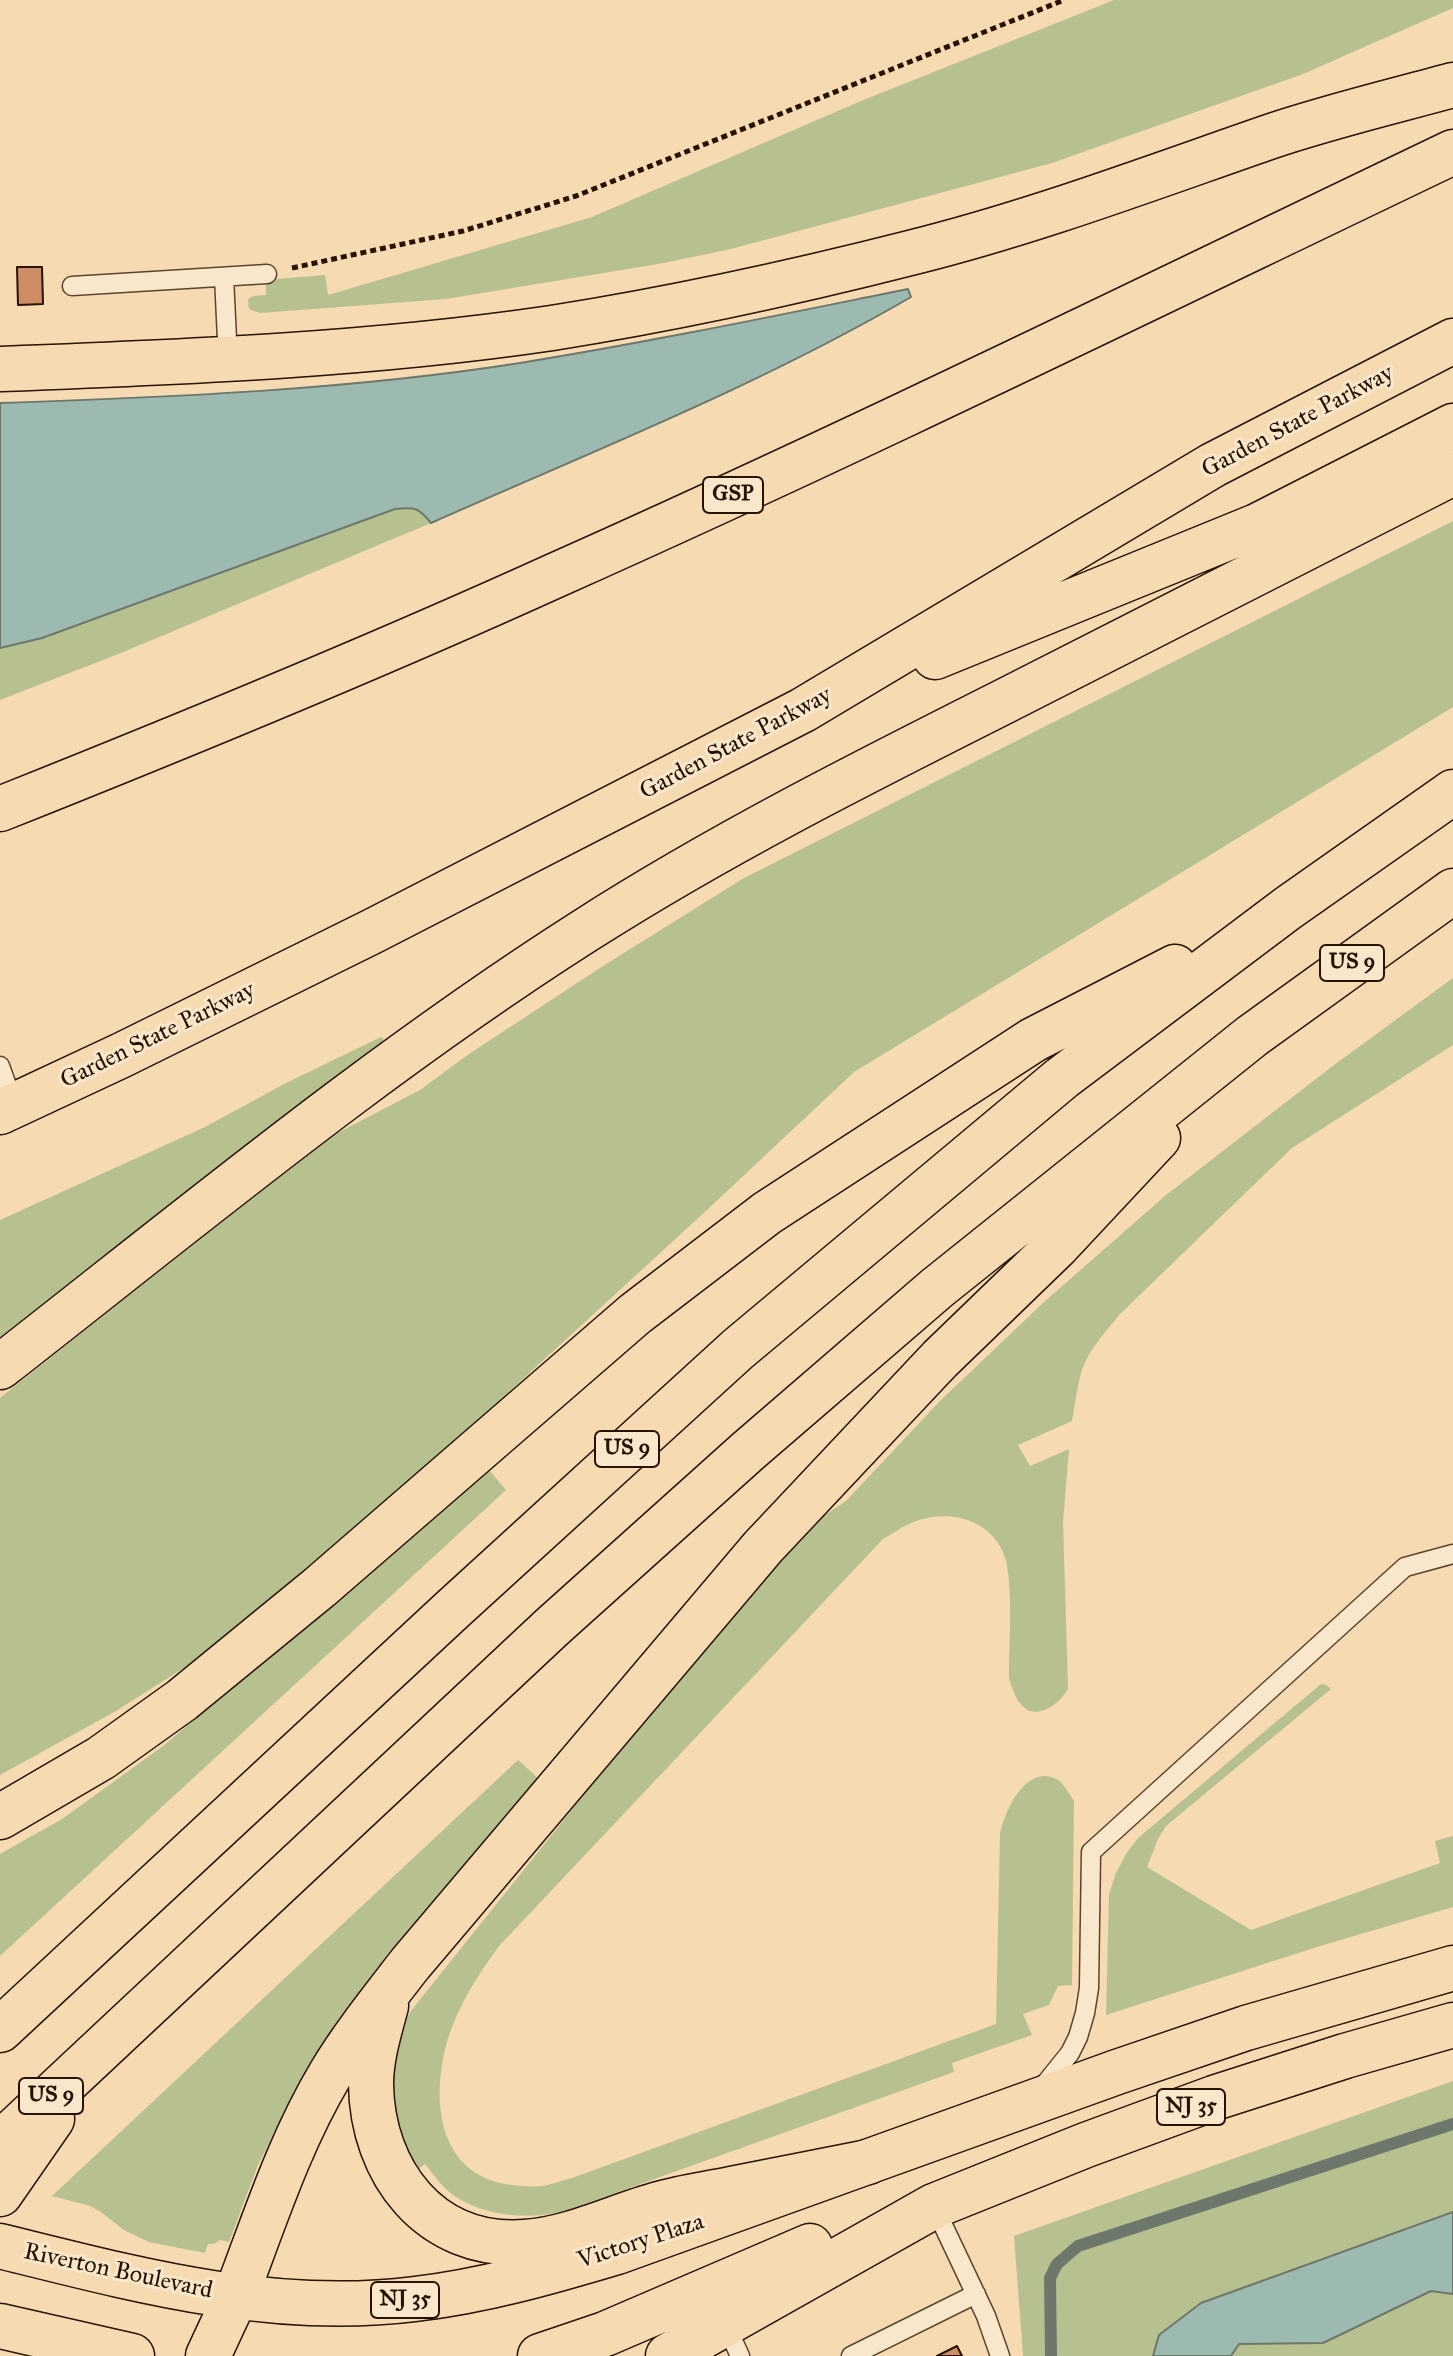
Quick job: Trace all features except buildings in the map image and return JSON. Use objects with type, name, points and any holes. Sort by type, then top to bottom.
[{"type":"main road","points":[[0,369],[228,360],[370,349],[552,328],[686,303],[913,253],[1148,180],[1269,137],[1453,85]]},
{"type":"main road","name":"GSP","points":[[0,809],[302,687],[554,577],[938,400],[1453,152]]},
{"type":"main road","name":"Garden State Parkway","points":[[5,1095],[371,932],[803,710],[1213,465],[1453,341]]},
{"type":"main road","points":[[803,710],[1257,526],[1453,426]]},
{"type":"main road","points":[[0,1367],[386,1066],[512,979],[654,888],[742,837],[901,753],[1453,473]]},
{"type":"main road","name":"US 9","points":[[0,2030],[738,1349],[1062,1078],[1288,908],[1453,792]]},
{"type":"main road","name":"US 9","points":[[0,2144],[552,1627],[748,1451],[948,1278],[1252,1036],[1453,891]]},
{"type":"main road","points":[[0,1817],[101,1758],[182,1700],[320,1587],[635,1314],[767,1213],[1033,1040],[1288,908]]},
{"type":"main road","points":[[208,2356],[235,2298],[263,2222],[311,2110],[331,2073],[390,1989],[763,1547],[940,1359],[1057,1246],[1252,1036]]},
{"type":"main road","name":"NJ 35","points":[[1031,2103],[1246,2028],[1453,1968]]},
{"type":"main road","points":[[390,1989],[372,2071],[373,2106],[379,2142],[393,2174],[419,2207],[437,2221],[460,2231],[481,2238],[525,2242],[568,2233],[662,2203],[868,2162]]},
{"type":"main road","name":"NJ 35","points":[[668,2356],[732,2340],[934,2206],[1214,2098],[1453,2025]]},
{"type":"main road","points":[[0,2194],[102,2048]]},
{"type":"main road","name":"Victory Plaza","points":[[235,2298],[317,2304],[376,2303],[441,2296],[496,2285],[640,2244],[1031,2103]]},
{"type":"main road","points":[[540,2356],[605,2334],[817,2243],[934,2206]]},
{"type":"main road","name":"Riverton Boulevard","points":[[0,2246],[157,2285],[235,2298]]},
{"type":"main road","points":[[0,2326],[132,2356]]},
{"type":"lane","points":[[72,286],[267,274]]},
{"type":"lane","points":[[224,277],[228,360]]},
{"type":"lane","points":[[1031,2103],[1070,2053],[1085,2013],[1089,1988],[1091,1852],[1405,1567],[1453,1554]]},
{"type":"lane","points":[[934,2206],[976,2294],[1000,2356]]},
{"type":"lane","points":[[851,2356],[976,2294]]},
{"type":"path","points":[[267,274],[463,231],[576,196],[1064,0]]},
{"type":"green space","points":[[1114,0],[1453,0],[1453,8],[1303,74],[1052,163],[731,249],[446,299],[260,313],[249,309],[248,299],[266,295],[266,280],[325,275],[328,295],[592,217],[861,101]]},
{"type":"green space","points":[[413,507],[423,512],[431,523],[121,653],[0,700],[0,648],[42,638],[395,509]]},
{"type":"green space","points":[[1453,521],[1453,707],[854,1072],[438,1457],[201,1657],[116,1711],[0,1775],[0,1398],[324,1140],[420,1090],[603,966],[744,878]]},
{"type":"green space","points":[[1453,978],[1453,1045],[1292,1148],[1119,1315],[1098,1341],[1082,1370],[1072,1421],[1018,1445],[1030,1466],[1069,1449],[1063,1522],[1068,1688],[1061,1698],[1037,1712],[1025,1708],[1015,1695],[1009,1679],[1010,1603],[1006,1561],[1001,1547],[983,1527],[958,1517],[930,1517],[883,1539],[500,1945],[471,1988],[449,2035],[443,2058],[440,2106],[444,2129],[453,2149],[467,2166],[486,2178],[512,2185],[546,2185],[996,2024],[1000,1834],[1019,1792],[1027,1783],[1047,1776],[1058,1780],[1074,1801],[1072,1985],[1058,1986],[1049,2005],[1023,2014],[1032,2035],[952,2063],[954,2072],[562,2212],[521,2216],[481,2209],[451,2194],[425,2164],[417,2170],[398,2136],[391,2089],[394,2056],[410,2012],[763,1571],[797,1534],[846,1501],[940,1401],[1044,1302],[1166,1195]]},
{"type":"green space","points":[[381,1037],[384,1039],[379,1045],[0,1337],[0,1220],[205,1127]]},
{"type":"green space","points":[[488,1469],[506,1490],[0,1956],[0,1854],[62,1819],[163,1746]]},
{"type":"green space","points":[[1321,1684],[1331,1689],[1166,1826],[1147,1867],[1251,1930],[1440,1863],[1435,1841],[1453,1836],[1453,1907],[1106,2015],[1109,1894],[1126,1854],[1138,1838]]},
{"type":"green space","points":[[518,1760],[539,1779],[376,1969],[338,2019],[297,2087],[258,2165],[229,2242],[220,2240],[208,2244],[205,2253],[149,2242],[124,2230],[90,2206],[52,2196]]},
{"type":"green space","points":[[1453,2081],[1453,2212],[1201,2303],[1159,2335],[1153,2356],[1023,2356],[1014,2236]]},
{"type":"green space","points":[[1431,2291],[1453,2294],[1453,2356],[1231,2356],[1239,2344],[1273,2342],[1390,2312]]},
{"type":"water","points":[[908,289],[911,297],[735,389],[431,523],[416,509],[395,509],[42,638],[0,648],[0,403],[261,391],[455,372],[617,346]]},
{"type":"water","points":[[1453,2212],[1453,2294],[1431,2291],[1323,2343],[1239,2344],[1231,2356],[1153,2356],[1159,2335],[1201,2303]]},
{"type":"waterway","points":[[1051,2356],[1050,2278],[1057,2264],[1078,2246],[1453,2124]]}]
